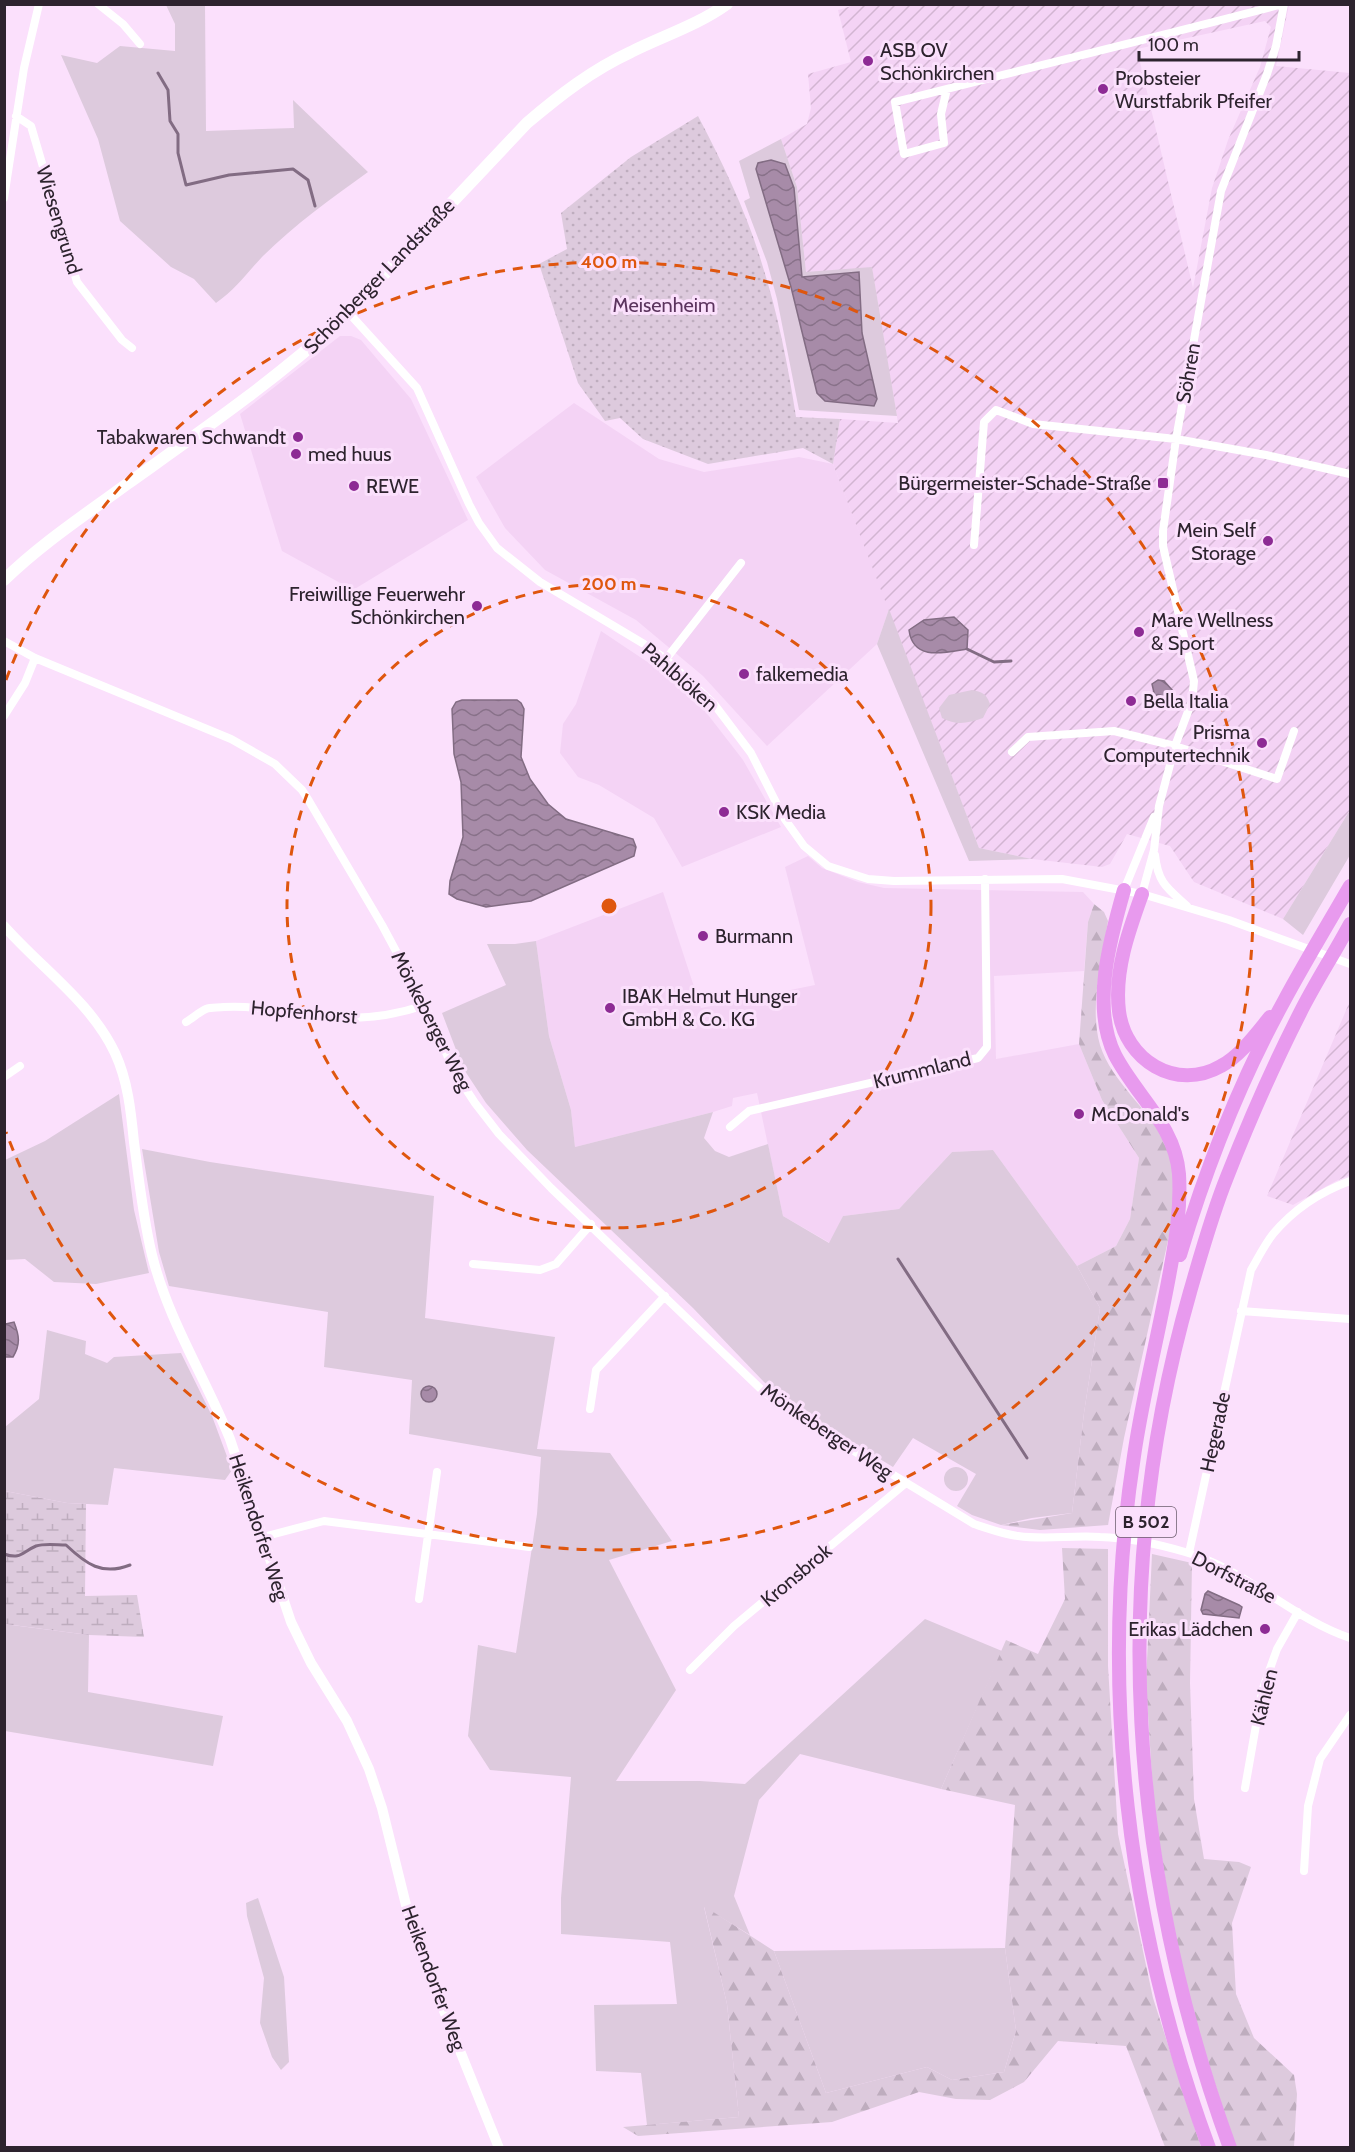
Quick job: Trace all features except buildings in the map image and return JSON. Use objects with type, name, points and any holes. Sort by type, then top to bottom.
[{"type":"highway","name":"B 502","points":[[1209,2148],[1189,2091],[1155,1970],[1131,1835],[1123,1752],[1119,1626],[1126,1522],[1138,1434],[1162,1317],[1207,1171],[1247,1076],[1283,1002],[1350,886]]},
{"type":"highway","points":[[1124,890],[1115,922],[1104,985],[1105,1029],[1116,1056],[1159,1118],[1172,1144],[1179,1172],[1179,1218],[1162,1317]]},
{"type":"highway","points":[[1142,894],[1124,949],[1118,1009],[1122,1027],[1132,1046],[1150,1065],[1174,1074],[1194,1076],[1221,1066],[1244,1047],[1283,1002]]},
{"type":"highway","name":"B 502","points":[[1230,2148],[1197,2050],[1176,1970],[1158,1882],[1151,1831],[1143,1760],[1139,1663],[1140,1604],[1146,1523],[1169,1375],[1179,1330],[1207,1231],[1226,1179],[1270,1075],[1302,1009],[1350,924]]},
{"type":"main road","name":"Schönberger Landstraße","points":[[4,580],[38,548],[209,426],[294,362],[348,312],[527,123],[555,99],[593,71],[701,20],[727,4]]},
{"type":"street","points":[[4,198],[24,68],[39,4]]},
{"type":"street","points":[[98,4],[123,24],[140,44]]},
{"type":"street","points":[[947,89],[941,114],[944,143],[904,154],[895,102],[1283,4]]},
{"type":"street","name":"Söhren","points":[[1154,850],[1159,806],[1175,746],[1192,701],[1194,681],[1163,546],[1163,531],[1176,439],[1221,191],[1267,74],[1276,46],[1283,4]]},
{"type":"street","name":"Wiesengrund","points":[[16,116],[31,126],[77,282],[122,340],[132,348]]},
{"type":"street","name":"Pahlblöken","points":[[348,312],[417,388],[469,504],[497,548],[540,582],[666,659],[714,704],[751,753],[790,828],[804,846],[828,866],[868,879],[894,881],[1056,878],[1124,890],[1189,908],[1350,964]]},
{"type":"street","points":[[974,545],[984,422],[996,410],[1033,424],[1176,439],[1266,455],[1350,474]]},
{"type":"street","points":[[666,659],[741,563]]},
{"type":"street","name":"Mönkeberger Weg","points":[[4,641],[35,658],[231,739],[275,764],[302,790],[309,801],[382,924],[425,1005],[454,1071],[499,1134],[763,1391],[793,1414],[938,1502]]},
{"type":"street","points":[[4,716],[25,683],[35,658]]},
{"type":"street","points":[[1012,752],[1029,737],[1114,731],[1175,746],[1277,779],[1294,730]]},
{"type":"street","points":[[1124,890],[1159,806]]},
{"type":"street","points":[[1142,894],[1154,850]]},
{"type":"street","points":[[1154,850],[1157,873],[1166,886],[1189,908]]},
{"type":"street","name":"Krummland","points":[[730,1127],[749,1111],[978,1058],[987,1047],[985,879]]},
{"type":"street","name":"Heikendorfer Weg","points":[[4,926],[71,993],[98,1024],[115,1053],[126,1085],[146,1227],[160,1284],[171,1315],[219,1411],[294,1629],[311,1664],[347,1722],[369,1768],[422,1956],[499,2148]]},
{"type":"street","name":"Hopfenhorst","points":[[186,1022],[207,1008],[238,1006],[274,1008],[323,1017],[353,1018],[380,1016],[425,1005]]},
{"type":"street","points":[[4,1077],[20,1066]]},
{"type":"street","name":"Hegerade","points":[[1189,1553],[1251,1270],[1272,1235],[1302,1205],[1350,1181]]},
{"type":"street","points":[[473,1264],[540,1270],[549,1268],[556,1264],[591,1224]]},
{"type":"street","points":[[590,1409],[596,1370],[665,1296]]},
{"type":"street","points":[[1241,1311],[1350,1319]]},
{"type":"street","points":[[419,1599],[437,1472]]},
{"type":"street","name":"Kronsbrok","points":[[690,1670],[734,1626],[906,1483]]},
{"type":"street","name":"Dorfstraße","points":[[938,1502],[974,1524],[999,1532],[1020,1536],[1101,1537],[1189,1553],[1260,1587],[1298,1612],[1350,1638]]},
{"type":"street","points":[[263,1537],[324,1521],[529,1546]]},
{"type":"street","name":"Kählen","points":[[1245,1788],[1262,1691],[1277,1649],[1298,1612]]},
{"type":"street","points":[[1304,1871],[1308,1806],[1320,1759],[1350,1714]]},
{"type":"shaded area","points":[[855,5],[1289,5],[1276,66],[1350,73],[1350,810],[1283,919],[1194,882],[1170,846],[1127,834],[1110,864],[1102,867],[1032,859],[979,848],[833,464],[840,419],[898,423],[872,268],[806,273],[797,187],[781,139],[807,124],[811,108],[808,74],[851,62],[838,10]],"holes":[[[1265,21],[1271,27],[1260,67],[1228,140],[1212,188],[1193,288],[1137,49]]]},
{"type":"shaded area","points":[[340,336],[351,336],[361,340],[411,399],[468,520],[353,590],[282,551],[240,414]]},
{"type":"shaded area","points":[[574,403],[659,459],[704,472],[799,457],[833,464],[889,609],[877,644],[767,746],[703,676],[636,620],[545,570],[505,528],[476,477]]},
{"type":"shaded area","points":[[601,631],[688,689],[743,760],[781,827],[682,867],[654,818],[599,785],[578,777],[560,753],[563,724],[576,704]]},
{"type":"shaded area","points":[[808,856],[822,868],[858,882],[884,888],[1083,892],[1094,904],[1088,922],[1084,971],[994,976],[996,1059],[1079,1044],[1102,1100],[1139,1158],[1130,1219],[1116,1246],[1077,1266],[993,1150],[952,1152],[899,1209],[843,1216],[830,1243],[783,1216],[757,1093],[733,1098],[732,1106],[713,1112],[575,1147],[571,1110],[549,1036],[536,941],[663,892],[701,1008],[815,985],[785,867]]},
{"type":"shaded area","points":[[1350,1001],[1350,1175],[1293,1205],[1267,1196]]},
{"type":"green space","points":[[166,5],[205,5],[206,131],[294,128],[293,100],[368,172],[287,234],[216,303],[194,279],[171,267],[120,221],[98,139],[61,55],[97,63],[120,46],[175,51],[175,24]]},
{"type":"green space","name":"Meisenheim","points":[[698,116],[734,189],[756,245],[778,321],[796,417],[840,419],[833,464],[803,448],[708,464],[643,439],[620,418],[605,421],[578,383],[539,264],[567,249],[561,213],[631,157]]},
{"type":"green space","points":[[781,139],[797,187],[806,272],[872,267],[897,416],[799,410],[777,299],[767,262],[744,201],[750,198],[739,161]],"holes":[[[756,169],[794,188],[802,277],[859,272],[862,333],[877,399],[817,393],[791,287]]]},
{"type":"green space","points":[[889,609],[979,848],[1032,859],[969,861],[877,644]]},
{"type":"green space","points":[[972,690],[987,697],[990,704],[983,718],[963,723],[942,718],[939,708],[949,695]]},
{"type":"green space","points":[[1350,810],[1350,855],[1303,935],[1283,919]]},
{"type":"green space","points":[[1094,904],[1104,912],[1108,921],[1096,999],[1100,1045],[1113,1071],[1150,1119],[1166,1145],[1173,1171],[1173,1218],[1124,1438],[1108,1525],[1040,1530],[1001,1525],[1072,1513],[1100,1308],[1077,1266],[1116,1246],[1130,1219],[1139,1158],[1102,1100],[1079,1044],[1088,922]]},
{"type":"green space","points":[[536,941],[549,1036],[571,1110],[575,1147],[713,1112],[704,1138],[715,1151],[729,1157],[768,1144],[783,1216],[829,1243],[843,1216],[899,1209],[952,1152],[993,1150],[1077,1266],[1100,1308],[1072,1513],[1001,1525],[972,1515],[957,1506],[976,1474],[913,1438],[893,1467],[796,1408],[764,1382],[693,1308],[527,1150],[486,1103],[463,1068],[442,1013],[506,985],[487,944]]},
{"type":"green space","points":[[119,1094],[134,1210],[149,1273],[96,1284],[54,1282],[25,1259],[5,1260],[5,1160],[45,1141]]},
{"type":"green space","points":[[142,1149],[210,1162],[434,1196],[425,1318],[555,1337],[537,1449],[610,1453],[672,1541],[609,1560],[676,1690],[616,1781],[700,1781],[745,1784],[925,1619],[1002,1651],[941,1789],[800,1754],[759,1800],[734,1896],[750,1935],[704,1907],[727,2004],[739,2117],[647,2125],[641,2073],[596,2071],[594,2005],[677,2004],[670,1942],[561,1934],[561,1898],[571,1777],[490,1770],[468,1736],[478,1645],[516,1653],[537,1514],[541,1457],[409,1434],[412,1380],[324,1367],[328,1312],[169,1286],[159,1252]]},
{"type":"green space","points":[[47,1330],[86,1341],[85,1354],[107,1363],[114,1357],[181,1353],[212,1416],[232,1470],[225,1480],[114,1468],[108,1505],[67,1503],[5,1491],[5,1427],[39,1399]]},
{"type":"green space","points":[[956,1467],[961,1468],[967,1474],[967,1484],[961,1490],[956,1491],[951,1490],[945,1484],[944,1479],[945,1474],[951,1468]]},
{"type":"green space","points":[[5,1491],[67,1503],[86,1504],[85,1596],[137,1595],[144,1637],[89,1635],[5,1624]]},
{"type":"green space","points":[[1062,1548],[1108,1549],[1108,1666],[1118,1834],[1153,1998],[1201,2147],[1165,2147],[1126,2046],[1058,2041],[1024,2082],[990,2100],[956,2099],[919,2092],[832,2122],[638,2136],[623,2127],[739,2117],[727,2004],[704,1906],[774,1951],[826,2093],[927,2067],[952,2080],[1004,2072],[1016,2031],[1005,1948],[1015,1805],[941,1789],[1006,1640],[1038,1654],[1065,1599]]},
{"type":"green space","points":[[1152,1554],[1192,1563],[1190,1683],[1194,1799],[1204,1859],[1239,1862],[1251,1867],[1232,1923],[1236,1994],[1254,2038],[1294,2075],[1297,2094],[1294,2147],[1235,2147],[1193,2014],[1172,1921],[1154,1809],[1146,1682]]},
{"type":"green space","points":[[4,1624],[89,1635],[88,1692],[223,1716],[213,1766],[5,1731]]},
{"type":"green space","points":[[258,1898],[284,1977],[289,2062],[281,2070],[272,2057],[260,2023],[264,1978],[247,1916],[246,1903]]},
{"type":"green space","points":[[1005,1948],[1016,2031],[1004,2072],[952,2080],[927,2067],[826,2093],[774,1951]]},
{"type":"water","points":[[771,160],[785,164],[794,188],[802,277],[859,272],[862,333],[877,399],[874,406],[825,401],[817,393],[791,287],[756,169],[758,163]]},
{"type":"water","points":[[954,617],[968,630],[967,649],[930,653],[916,647],[909,630],[924,620]]},
{"type":"water","points":[[1158,680],[1164,681],[1173,691],[1172,698],[1167,702],[1155,697],[1152,684]]},
{"type":"water","points":[[462,700],[517,700],[521,703],[524,709],[521,757],[530,779],[548,804],[566,819],[633,839],[636,847],[634,856],[531,901],[486,907],[457,899],[449,894],[450,881],[463,837],[461,782],[454,754],[452,709],[456,702]]},
{"type":"water","points":[[14,1322],[18,1335],[17,1348],[13,1357],[5,1357],[5,1324]]},
{"type":"water","points":[[429,1386],[437,1394],[429,1402],[421,1394]]},
{"type":"water","points":[[1208,1591],[1242,1607],[1239,1618],[1203,1614],[1201,1610]]},
{"type":"waterway","points":[[158,73],[168,90],[170,121],[178,134],[178,153],[186,185],[229,175],[293,169],[308,180],[315,206]]},
{"type":"waterway","points":[[967,649],[994,662],[1011,661]]},
{"type":"waterway","points":[[898,1259],[1027,1458]]},
{"type":"waterway","points":[[4,1554],[18,1556],[40,1545],[66,1545],[80,1558],[103,1569],[130,1565]]},
{"type":"place","name":"ASB OV Schönkirchen","points":[[868,61]]},
{"type":"place","name":"Probsteier Wurstfabrik Pfeifer","points":[[1103,89]]},
{"type":"place","name":"Tabakwaren Schwandt","points":[[298,437]]},
{"type":"place","name":"med huus","points":[[296,454]]},
{"type":"place","name":"Bürgermeister-Schade-Straße","points":[[1163,483]]},
{"type":"place","name":"REWE","points":[[354,486]]},
{"type":"place","name":"Mein Self Storage","points":[[1268,541]]},
{"type":"place","name":"Freiwillige Feuerwehr Schönkirchen","points":[[477,606]]},
{"type":"place","name":"Mare Wellness & Sport","points":[[1139,632]]},
{"type":"place","name":"falkemedia","points":[[744,674]]},
{"type":"place","name":"Bella Italia","points":[[1131,701]]},
{"type":"place","name":"Prisma Computertechnik","points":[[1262,743]]},
{"type":"place","name":"KSK Media","points":[[724,812]]},
{"type":"place","name":"Burmann","points":[[703,936]]},
{"type":"place","name":"IBAK Helmut Hunger GmbH & Co. KG","points":[[610,1008]]},
{"type":"place","name":"McDonald's","points":[[1079,1114]]},
{"type":"place","name":"Erikas Lädchen","points":[[1265,1629]]}]
